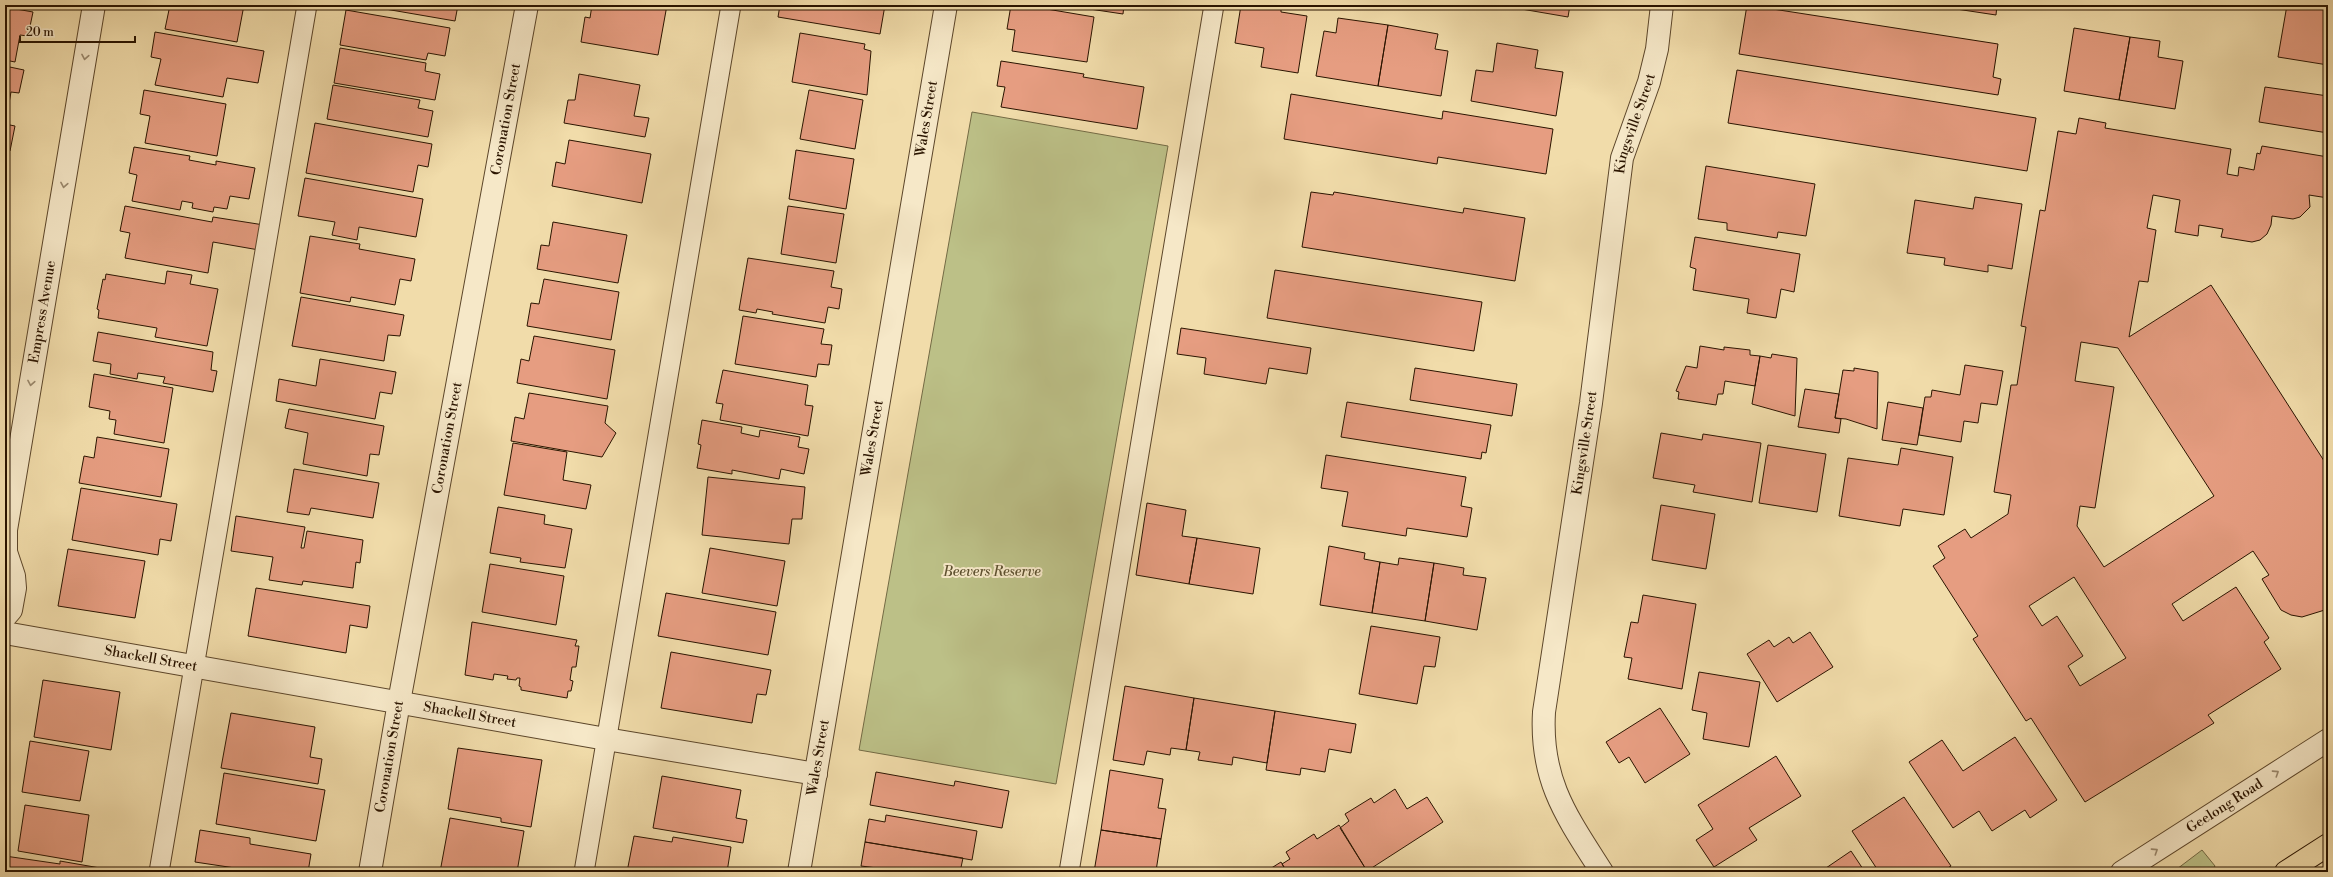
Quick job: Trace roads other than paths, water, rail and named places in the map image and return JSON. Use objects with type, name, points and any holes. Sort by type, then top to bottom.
[{"type":"highway","points":[[2286,872],[2328,846]]},
{"type":"street","name":"Empress Avenue","points":[[5,617],[11,610],[15,588],[14,576],[6,552],[6,530],[94,5]]},
{"type":"street","name":"Coronation Street","points":[[370,872],[399,702],[527,5]]},
{"type":"street","name":"Wales Street","points":[[799,872],[946,5]]},
{"type":"street","name":"Kingsville Street","points":[[1602,872],[1566,814],[1551,781],[1545,752],[1544,717],[1590,403],[1622,158],[1649,82],[1659,38],[1662,5]]},
{"type":"street","name":"Shackell Street","points":[[5,633],[606,739],[816,774]]},
{"type":"street","name":"Geelong Road","points":[[2122,872],[2328,740]]},
{"type":"lane","points":[[159,872],[193,666],[308,5]]},
{"type":"lane","points":[[584,872],[731,5]]},
{"type":"lane","points":[[1068,872],[1214,5]]},
{"type":"park label","name":"Beevers Reserve","points":[[992,572]]}]
